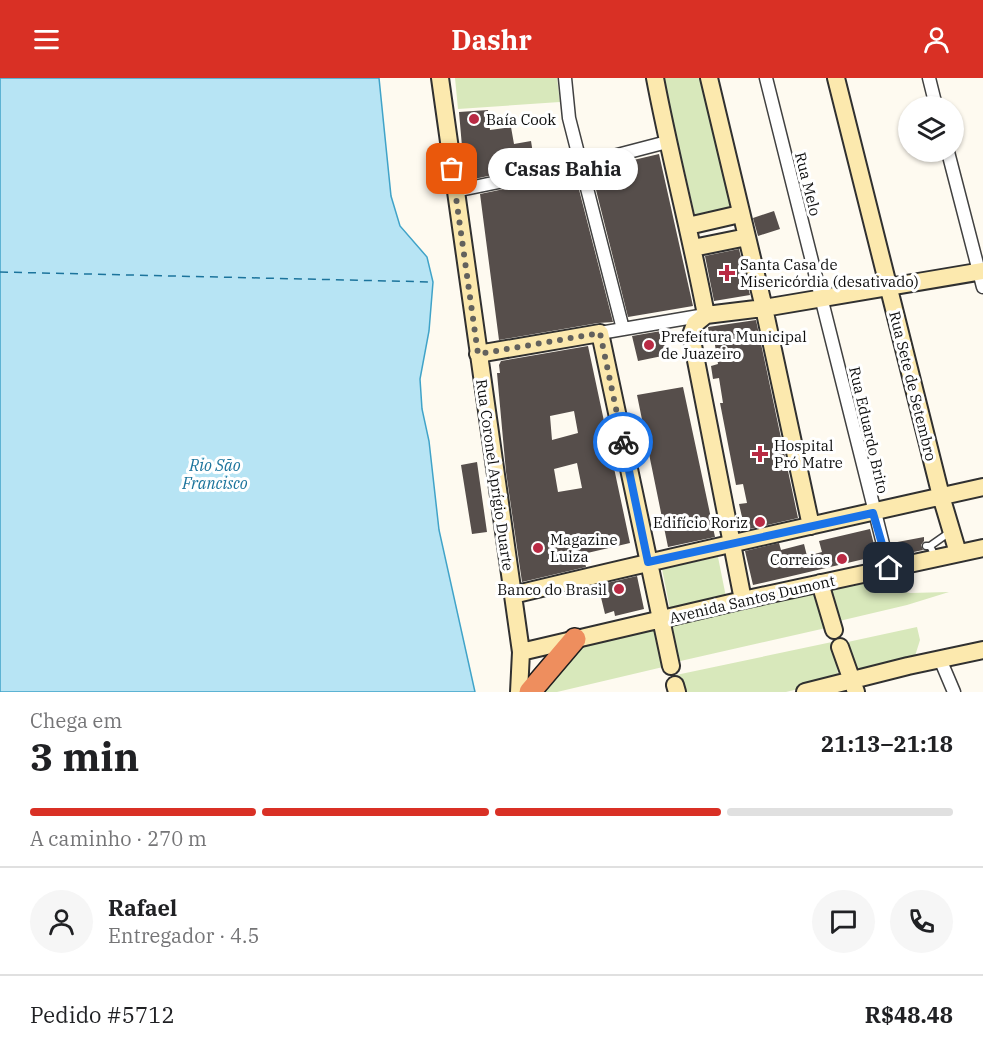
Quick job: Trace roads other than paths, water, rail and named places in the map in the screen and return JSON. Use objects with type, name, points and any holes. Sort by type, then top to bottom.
[{"type":"highway","points":[[530,692],[569,645]]},
{"type":"street","points":[[565,78],[569,118],[623,329]]},
{"type":"street","points":[[654,78],[706,315]]},
{"type":"street","points":[[709,78],[764,308],[811,526]]},
{"type":"street","name":"Rua Melo","points":[[766,78],[822,297]]},
{"type":"street","name":"Rua Sete de Setembro","points":[[836,78],[941,496],[958,553]]},
{"type":"street","points":[[929,78],[934,96]]},
{"type":"street","name":"Rua Coronel Aprígio Duarte","points":[[441,79],[521,652],[519,692]]},
{"type":"street","points":[[458,190],[582,165],[667,142]]},
{"type":"street","points":[[478,354],[822,297],[981,277],[951,162]]},
{"type":"street","points":[[688,225],[740,214]]},
{"type":"street","points":[[693,248],[747,237]]},
{"type":"street","name":"Rua Eduardo Brito","points":[[822,297],[873,513],[890,560]]},
{"type":"street","points":[[706,315],[695,324],[691,335],[743,600]]},
{"type":"street","points":[[600,333],[671,666]]},
{"type":"street","points":[[513,596],[648,562],[983,487]]},
{"type":"street","name":"Avenida Santos Dumont","points":[[521,652],[569,645],[660,620],[820,583],[890,560],[931,550],[958,553],[983,548]]},
{"type":"street","points":[[820,583],[834,630]]},
{"type":"street","points":[[840,647],[853,686]]},
{"type":"street","points":[[805,692],[853,686],[940,659],[983,650]]},
{"type":"street","points":[[940,659],[954,692]]},
{"type":"lane","points":[[931,550],[952,531]]},
{"type":"water","name":"Rio São Francisco","points":[[0,78],[379,78],[391,196],[400,226],[427,257],[433,282],[429,331],[420,379],[422,409],[429,441],[439,530],[475,692],[0,692]]},
{"type":"place","name":"Baía Cook","points":[[474,119]]},
{"type":"place","name":"Casas Bahia","points":[[452,169]]},
{"type":"place","name":"Santa Casa de Misericórdia (desativado)","points":[[727,273]]},
{"type":"place","name":"Prefeitura Municipal de Juazeiro","points":[[649,345]]},
{"type":"place","name":"Hospital Pró Matre","points":[[760,454]]},
{"type":"place","name":"Edifício Roriz","points":[[760,522]]},
{"type":"place","name":"Magazine Luiza","points":[[538,548]]},
{"type":"place","name":"Correios","points":[[842,559]]},
{"type":"place","name":"Banco do Brasil","points":[[619,589]]}]
